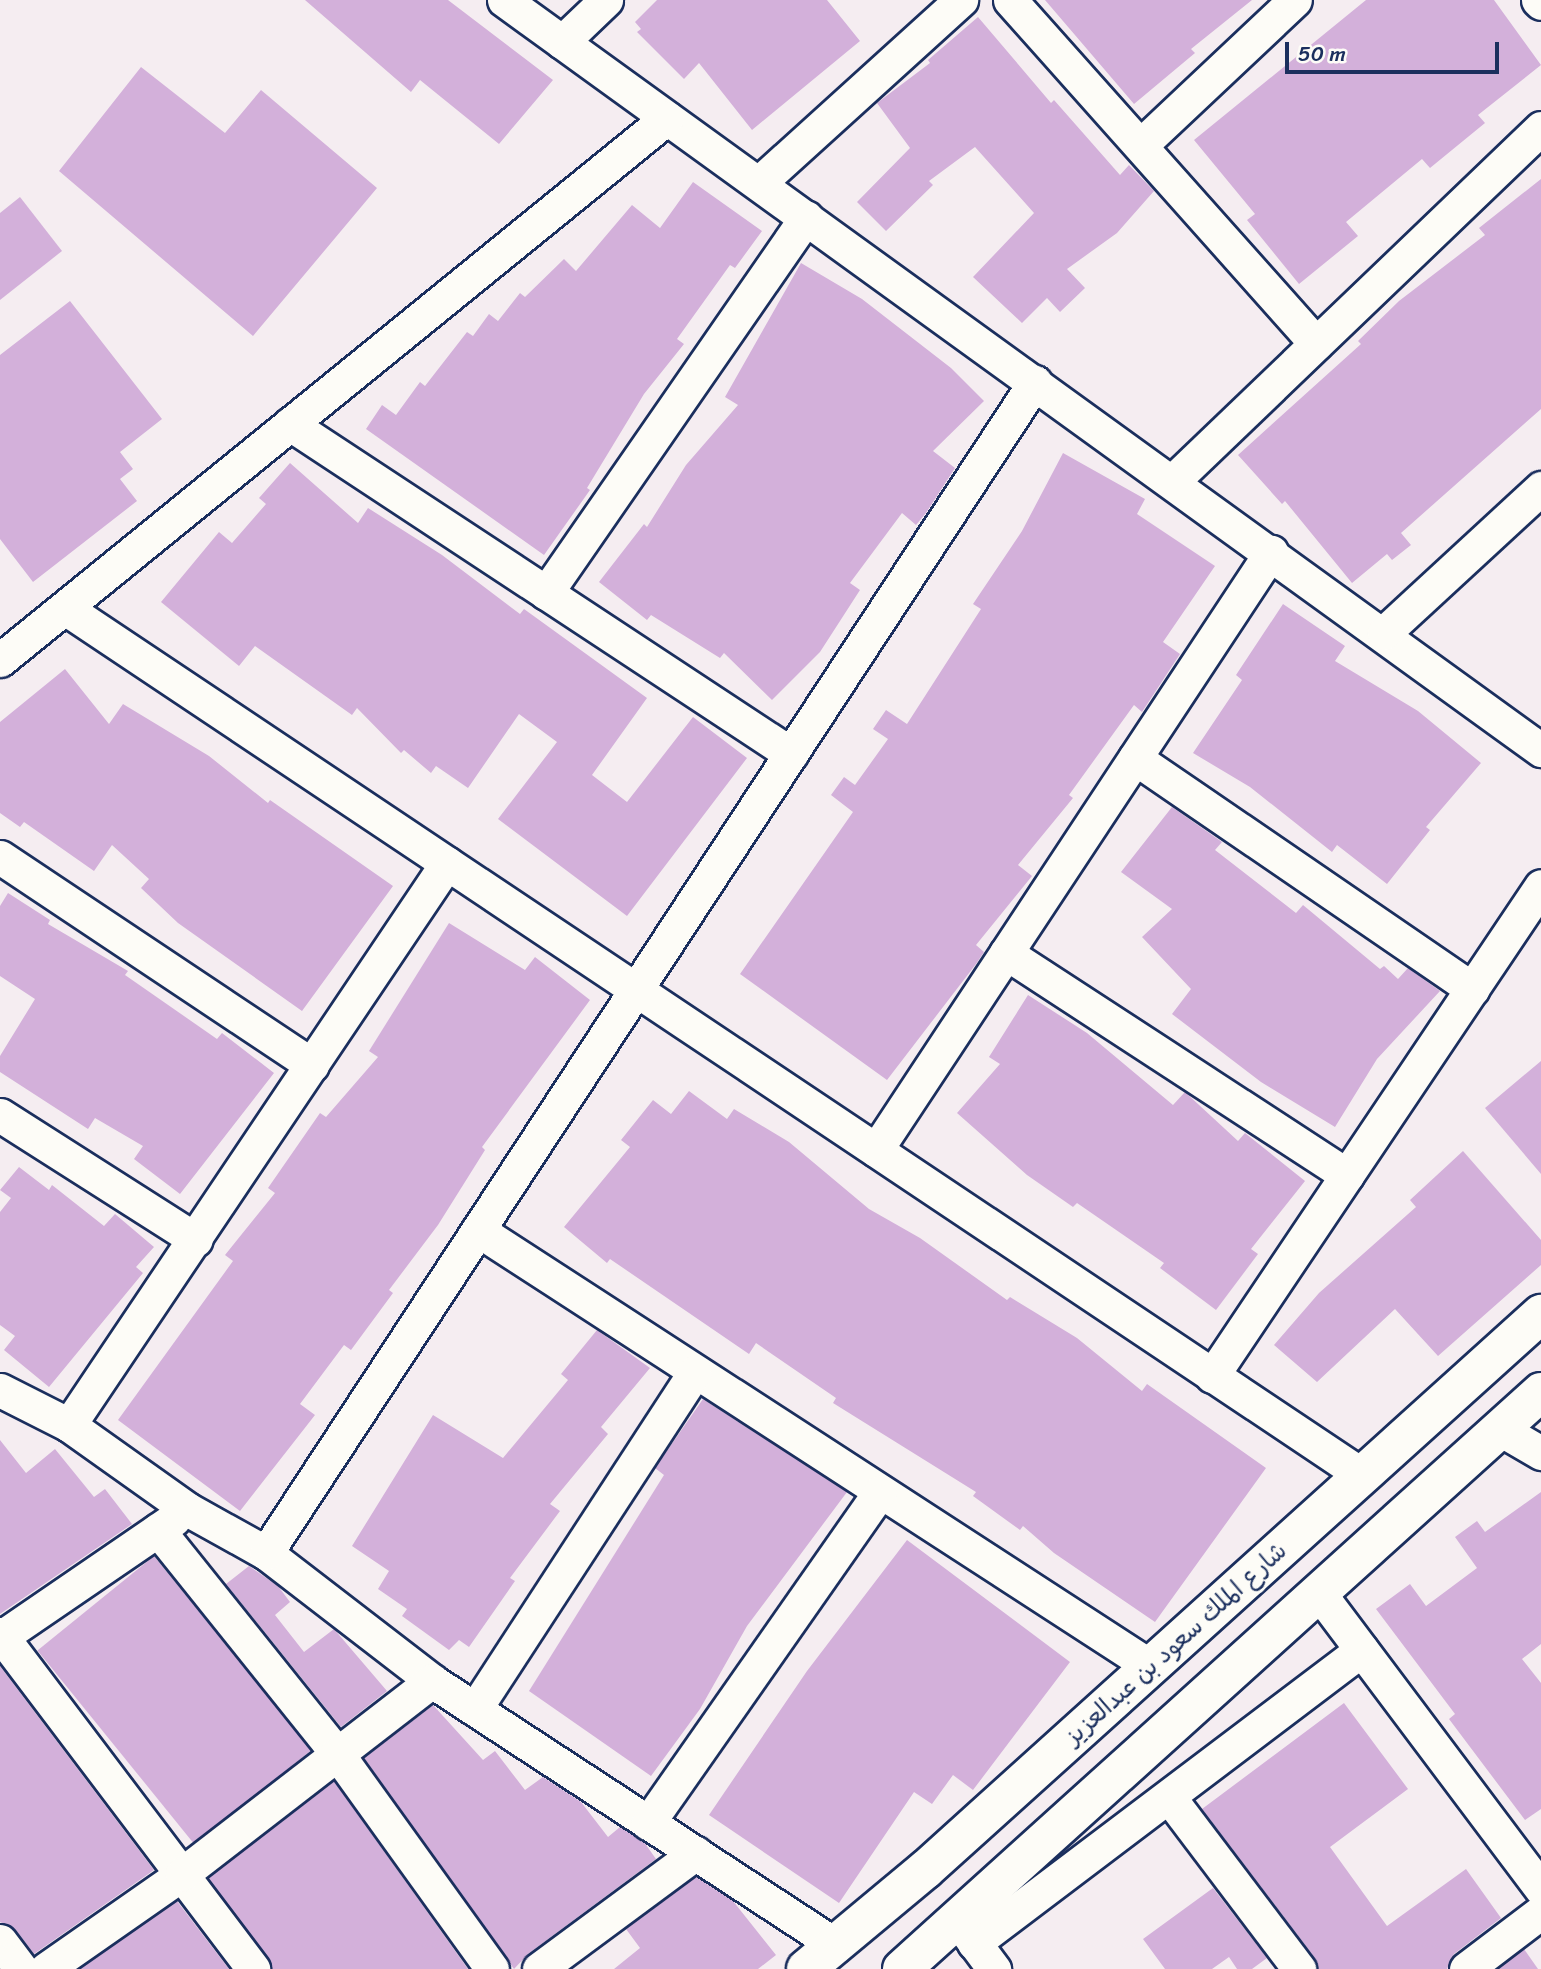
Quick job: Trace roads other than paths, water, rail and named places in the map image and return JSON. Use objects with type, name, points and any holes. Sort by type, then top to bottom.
[{"type":"main road","name":"شارع الملك سعود بن عبدالعزيز","points":[[806,1969],[1150,1666],[1541,1314]]},
{"type":"main road","points":[[902,1969],[966,1932],[1319,1593],[1541,1392]]},
{"type":"street","points":[[504,0],[1384,633],[1541,750]]},
{"type":"street","points":[[562,42],[606,0]]},
{"type":"street","points":[[759,183],[961,0]]},
{"type":"street","points":[[1010,0],[1142,144],[1316,344]]},
{"type":"street","points":[[1142,144],[1295,0]]},
{"type":"street","points":[[2,653],[65,608],[667,118]]},
{"type":"street","points":[[1173,481],[1541,128]]},
{"type":"street","points":[[546,593],[806,217]]},
{"type":"street","points":[[266,1553],[1035,382]]},
{"type":"street","points":[[290,424],[791,754]]},
{"type":"street","points":[[1384,633],[1541,488]]},
{"type":"street","points":[[876,1150],[1271,552]]},
{"type":"street","points":[[65,608],[1362,1475]]},
{"type":"street","points":[[1135,758],[1472,989]]},
{"type":"street","points":[[0,857],[312,1065]]},
{"type":"street","points":[[69,1425],[196,1240],[447,863]]},
{"type":"street","points":[[1212,1376],[1541,886]]},
{"type":"street","points":[[1006,953],[1347,1175]]},
{"type":"street","points":[[0,1115],[196,1240]]},
{"type":"street","points":[[478,1230],[1150,1666]]},
{"type":"street","points":[[475,1709],[695,1371]]},
{"type":"street","points":[[0,1390],[69,1425],[187,1509],[266,1553],[432,1681],[836,1945]]},
{"type":"street","points":[[1500,1429],[1541,1453]]},
{"type":"street","points":[[649,1823],[880,1492]]},
{"type":"street","points":[[187,1509],[1,1636],[253,1969]]},
{"type":"street","points":[[158,1530],[339,1756],[492,1969]]},
{"type":"street","points":[[1319,1593],[1541,1889]]},
{"type":"street","points":[[994,1969],[966,1932],[1169,1797],[1362,1650]]},
{"type":"street","points":[[46,1969],[182,1874],[339,1756],[432,1681]]},
{"type":"street","points":[[1169,1797],[1299,1969]]},
{"type":"street","points":[[539,1969],[695,1853]]},
{"type":"street","points":[[1466,1969],[1541,1912]]},
{"type":"street","points":[[0,1941],[21,1969]]}]
